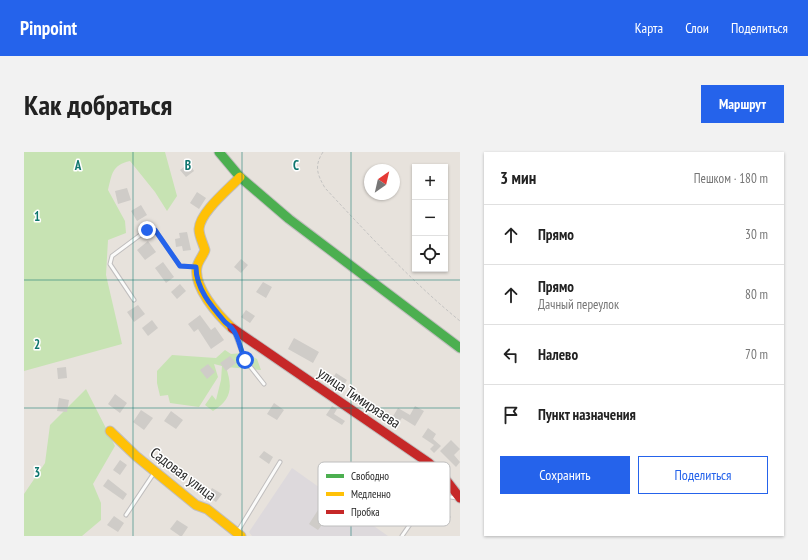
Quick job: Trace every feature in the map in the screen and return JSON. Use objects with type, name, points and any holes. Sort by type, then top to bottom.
[{"type":"street","points":[[219,152],[240,177],[290,219],[460,348]]},
{"type":"street","points":[[196,267],[205,250],[199,229],[200,223],[209,209],[240,177]]},
{"type":"street","name":"улица Тимирязева","points":[[196,267],[196,274],[204,295],[213,308],[234,330],[428,462]]},
{"type":"street","name":"Садовая улица","points":[[110,431],[136,456],[196,505],[207,509],[239,534]]},
{"type":"street","name":"улица Тимирязева","points":[[450,485],[460,498]]},
{"type":"lane","points":[[134,300],[110,264],[112,256],[147,230],[155,230],[180,266],[196,267]]},
{"type":"lane","points":[[234,330],[245,360],[264,384]]},
{"type":"lane","points":[[239,534],[280,462]]},
{"type":"lane","points":[[126,514],[155,472]]},
{"type":"lane","points":[[450,497],[460,498]]},
{"type":"lane","points":[[402,536],[409,526]]},
{"type":"path","points":[[324,152],[318,160],[317,167],[319,177],[325,188],[427,294],[460,321]]},
{"type":"shaded area","points":[[292,468],[318,486],[318,526],[374,526],[388,536],[252,536],[249,532]]},
{"type":"green space","points":[[24,152],[165,152],[177,196],[167,211],[155,192],[130,161],[116,168],[112,175],[108,190],[125,221],[126,233],[108,240],[106,275],[122,344],[24,371]]},
{"type":"green space","points":[[225,350],[231,354],[244,353],[257,359],[261,370],[226,367],[230,386],[229,392],[224,402],[213,411],[205,405],[212,395],[216,400],[221,380],[222,366],[214,364],[218,377],[199,407],[170,403],[168,395],[160,396],[157,383],[157,371],[172,355],[216,358]]},
{"type":"green space","points":[[86,389],[115,446],[93,484],[101,503],[101,520],[82,536],[24,536],[24,494],[45,463],[50,425]]},
{"type":"building","points":[[189,163],[194,171],[186,177],[180,170]]},
{"type":"building","points":[[127,188],[131,200],[118,204],[115,191]]},
{"type":"building","points":[[197,192],[206,198],[199,209],[190,203]]},
{"type":"building","points":[[141,205],[147,215],[137,221],[131,211]]},
{"type":"building","points":[[187,232],[191,250],[183,251],[182,246],[176,247],[175,239],[180,238],[179,233]]},
{"type":"building","points":[[148,241],[156,252],[145,260],[137,250]]},
{"type":"building","points":[[241,259],[248,265],[241,273],[234,267]]},
{"type":"building","points":[[163,262],[174,277],[166,283],[155,268]]},
{"type":"building","points":[[263,282],[272,287],[266,298],[256,292]]},
{"type":"building","points":[[180,284],[186,291],[177,299],[171,292]]},
{"type":"building","points":[[138,305],[145,314],[134,322],[127,312]]},
{"type":"building","points":[[246,310],[255,316],[250,323],[241,317]]},
{"type":"building","points":[[200,315],[211,330],[215,327],[224,340],[211,349],[198,329],[194,332],[188,324]]},
{"type":"building","points":[[152,320],[158,328],[148,336],[142,328]]},
{"type":"building","points":[[294,338],[319,352],[313,363],[288,349]]},
{"type":"building","points":[[230,356],[236,363],[226,371],[220,363]]},
{"type":"building","points":[[208,364],[215,372],[207,379],[200,370]]},
{"type":"building","points":[[66,367],[67,378],[58,379],[57,368]]},
{"type":"building","points":[[336,373],[347,380],[342,388],[331,381]]},
{"type":"building","points":[[115,394],[127,403],[120,413],[108,404]]},
{"type":"building","points":[[59,398],[69,400],[67,412],[57,411]]},
{"type":"building","points":[[274,403],[284,410],[277,420],[267,414]]},
{"type":"building","points":[[332,406],[337,409],[334,414],[345,421],[342,425],[326,415]]},
{"type":"building","points":[[415,406],[424,411],[415,426],[402,418],[399,422],[392,418],[398,408],[410,415]]},
{"type":"building","points":[[141,410],[153,418],[144,430],[133,422]]},
{"type":"building","points":[[171,411],[183,420],[176,429],[164,421]]},
{"type":"building","points":[[428,428],[436,434],[433,439],[441,446],[434,453],[430,449],[434,445],[422,437]]},
{"type":"building","points":[[451,440],[460,449],[454,455],[460,462],[456,467],[440,451]]},
{"type":"building","points":[[264,451],[273,457],[269,464],[259,457]]},
{"type":"building","points":[[120,460],[127,465],[120,475],[113,470]]},
{"type":"building","points":[[108,479],[127,494],[123,500],[103,486]]},
{"type":"building","points":[[212,488],[222,494],[216,502],[207,496]]},
{"type":"building","points":[[318,510],[318,526],[321,526],[318,530],[309,524]]},
{"type":"building","points":[[114,516],[124,523],[118,532],[107,525]]},
{"type":"building","points":[[177,520],[188,527],[182,536],[170,529]]},
{"type":"traffic: fast","points":[[219,152],[240,177],[289,219],[460,348]]},
{"type":"traffic: slow","points":[[232,328],[220,316],[208,300],[199,283],[197,267],[205,250],[200,237],[199,229],[204,215],[222,194],[240,177]]},
{"type":"traffic: slow","points":[[110,431],[136,456],[196,505],[207,509],[241,536]]},
{"type":"traffic: jam","points":[[232,328],[428,462]]},
{"type":"traffic: jam","points":[[450,485],[460,498]]},
{"type":"route","points":[[147,230],[155,230],[180,266],[196,267],[196,274],[204,295],[213,308],[234,330],[245,360]]}]
